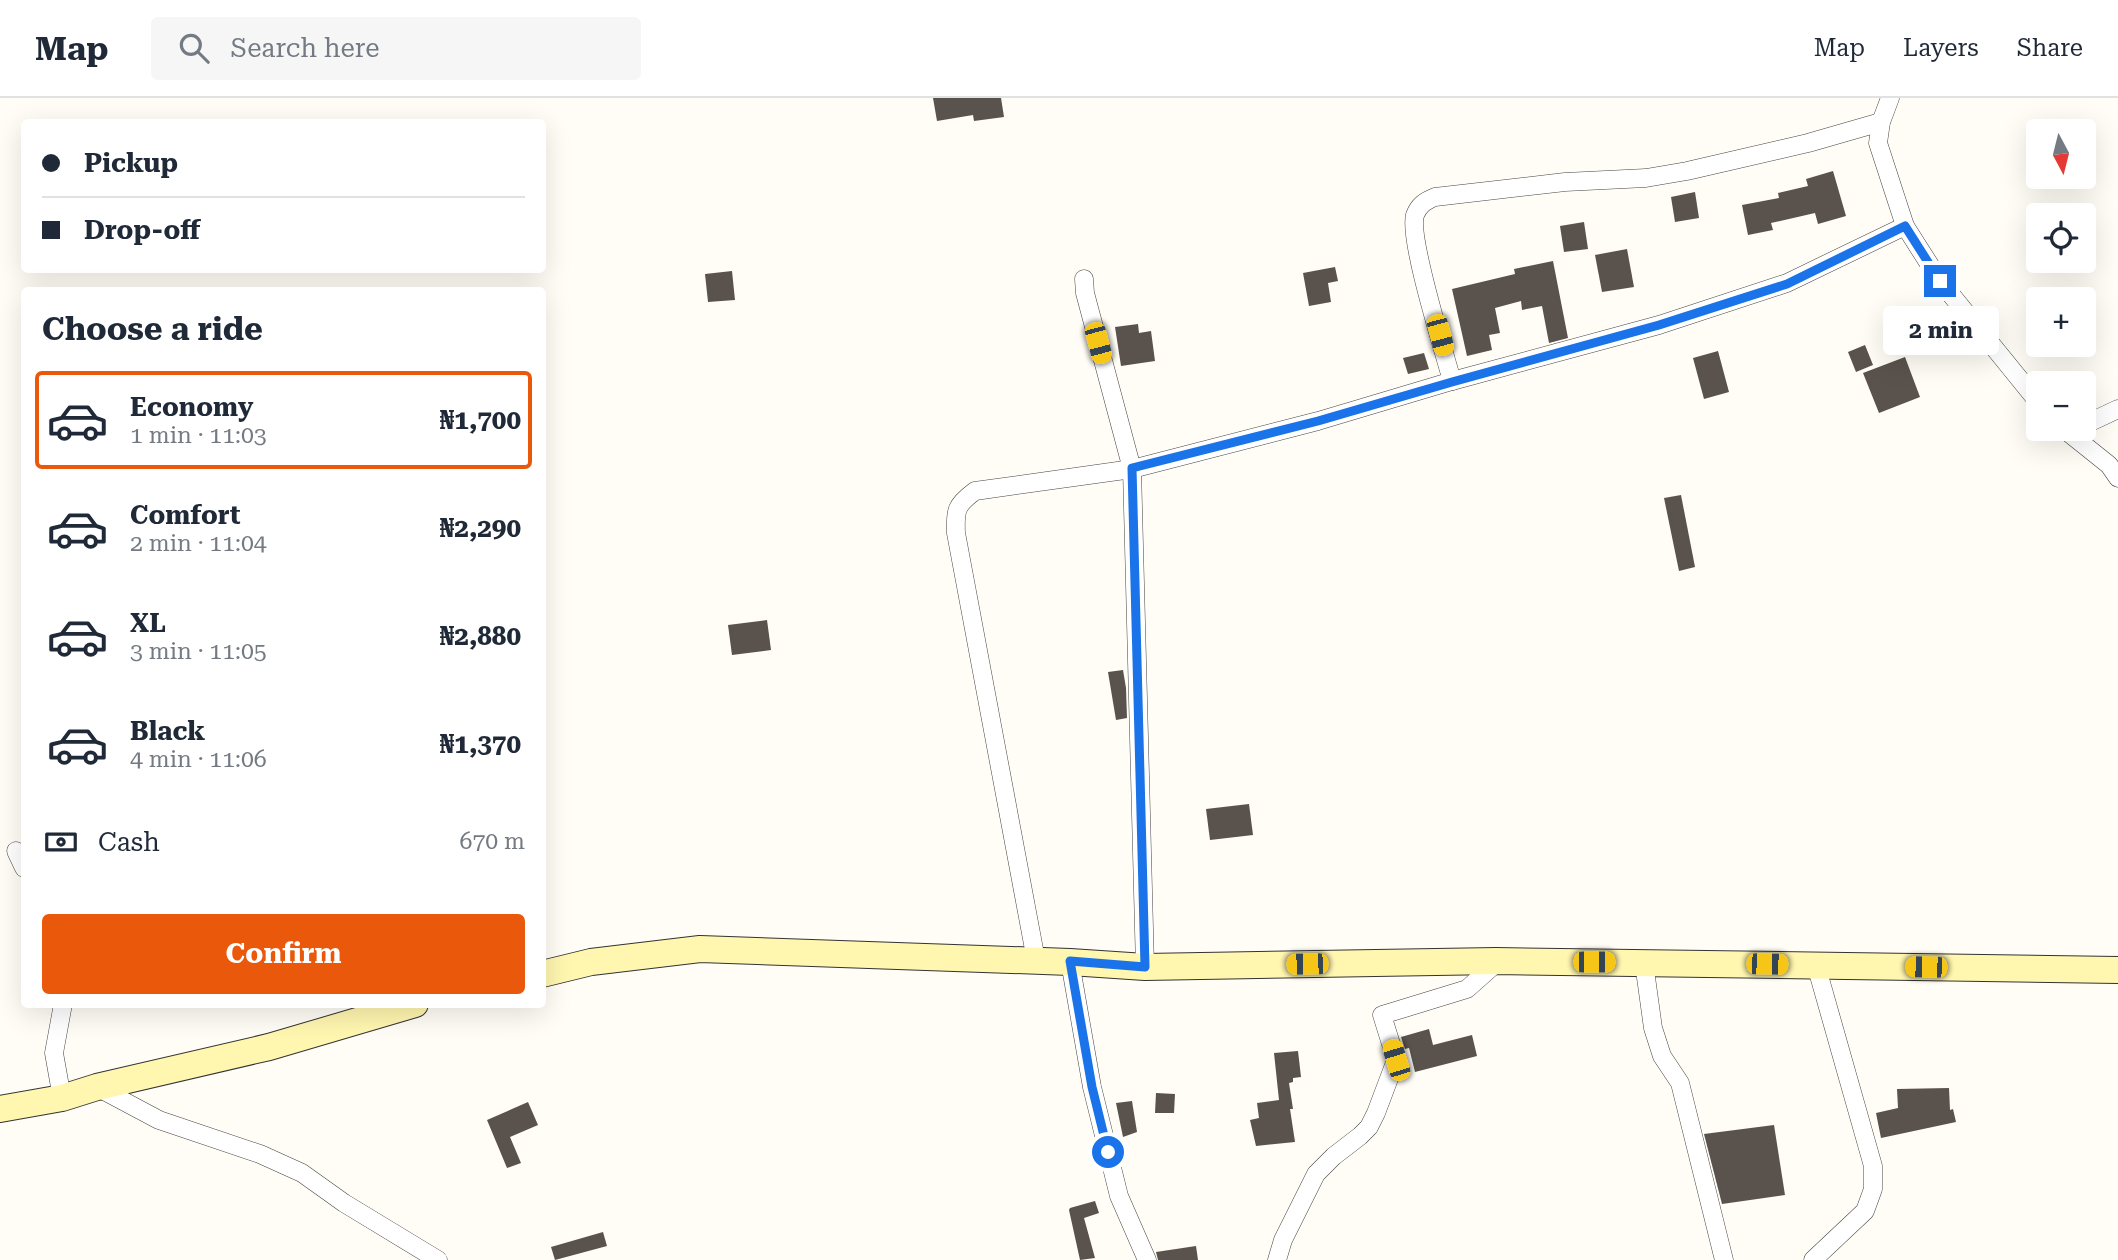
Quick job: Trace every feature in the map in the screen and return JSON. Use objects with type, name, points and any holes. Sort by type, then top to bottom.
[{"type":"street","points":[[1890,98],[1881,122],[1878,143],[1905,226],[1940,281],[2026,387]]},
{"type":"street","points":[[1452,382],[1415,242],[1415,216],[1422,203],[1447,195],[1564,182],[1646,178],[1687,171],[1808,143],[1881,122]]},
{"type":"street","points":[[1037,960],[956,533],[955,515],[961,502],[975,491],[1132,468],[1318,421],[1659,325],[1787,284],[1905,226]]},
{"type":"street","points":[[1084,279],[1084,293],[1132,468],[1145,967]]},
{"type":"street","points":[[2096,419],[2118,409]]},
{"type":"street","points":[[2085,441],[2118,478]]},
{"type":"street","points":[[16,851],[21,862]]},
{"type":"street","points":[[546,973],[591,962],[700,949],[1070,961],[1145,967],[1496,961],[2118,970]]},
{"type":"street","points":[[1070,961],[1092,1087],[1119,1196],[1147,1260]]},
{"type":"street","points":[[1278,1260],[1283,1240],[1316,1174],[1360,1136],[1376,1113],[1396,1060],[1382,1015],[1467,989],[1496,961]]},
{"type":"street","points":[[1644,962],[1653,1028],[1662,1056],[1680,1083],[1724,1260]]},
{"type":"street","points":[[1812,1260],[1864,1211],[1873,1189],[1874,1166],[1816,965]]},
{"type":"street","points":[[62,1008],[54,1053],[62,1098]]},
{"type":"street","points":[[0,1109],[62,1098],[97,1087],[269,1047],[401,1008]]},
{"type":"street","points":[[97,1087],[159,1119],[260,1154],[302,1173],[344,1203],[438,1260]]},
{"type":"building","points":[[933,98],[1001,98],[1004,117],[974,121],[973,115],[937,121]]},
{"type":"building","points":[[1833,171],[1846,216],[1818,224],[1815,213],[1771,223],[1773,230],[1748,235],[1742,205],[1779,198],[1778,193],[1808,186],[1806,179]]},
{"type":"building","points":[[1695,192],[1699,218],[1675,222],[1671,197]]},
{"type":"building","points":[[1584,222],[1588,249],[1564,252],[1560,226]]},
{"type":"building","points":[[1627,249],[1634,287],[1602,292],[1595,255]]},
{"type":"building","points":[[1553,261],[1568,338],[1549,343],[1542,306],[1522,310],[1521,301],[1495,308],[1500,333],[1489,335],[1492,350],[1467,356],[1452,289],[1515,274],[1514,269]]},
{"type":"building","points":[[1335,267],[1338,281],[1328,283],[1331,302],[1309,306],[1303,273]]},
{"type":"building","points":[[732,271],[735,300],[708,302],[705,274]]},
{"type":"building","points":[[1138,324],[1139,333],[1151,331],[1155,361],[1121,366],[1115,327]]},
{"type":"building","points":[[1865,345],[1873,365],[1856,372],[1848,352]]},
{"type":"building","points":[[1718,351],[1729,392],[1704,399],[1693,358]]},
{"type":"building","points":[[1424,353],[1429,369],[1408,374],[1403,358]]},
{"type":"building","points":[[1905,357],[1920,397],[1879,413],[1863,373]]},
{"type":"building","points":[[1681,495],[1695,567],[1679,571],[1664,498]]},
{"type":"building","points":[[767,620],[771,650],[732,655],[728,625]]},
{"type":"building","points":[[1123,670],[1127,718],[1116,720],[1108,672]]},
{"type":"building","points":[[1249,804],[1253,835],[1210,840],[1206,809]]},
{"type":"building","points":[[1429,1029],[1433,1045],[1472,1035],[1477,1056],[1415,1072],[1409,1048],[1405,1049],[1401,1037]]},
{"type":"building","points":[[1298,1051],[1301,1077],[1293,1078],[1293,1082],[1289,1083],[1295,1142],[1256,1146],[1250,1120],[1259,1118],[1257,1103],[1279,1100],[1274,1053]]},
{"type":"building","points":[[1949,1088],[1950,1110],[1953,1109],[1956,1122],[1881,1138],[1876,1113],[1898,1108],[1897,1089]]},
{"type":"building","points":[[1156,1093],[1175,1094],[1174,1113],[1155,1113]]},
{"type":"building","points":[[1132,1101],[1137,1132],[1123,1137],[1116,1103]]},
{"type":"building","points":[[528,1102],[538,1125],[510,1137],[521,1163],[507,1168],[487,1120]]},
{"type":"building","points":[[1774,1125],[1785,1195],[1722,1204],[1704,1134]]},
{"type":"building","points":[[1095,1201],[1099,1213],[1084,1218],[1095,1258],[1080,1260],[1069,1210]]},
{"type":"building","points":[[603,1232],[607,1246],[555,1260],[551,1247]]},
{"type":"building","points":[[1196,1246],[1198,1260],[1158,1260],[1156,1252]]},
{"type":"route","points":[[1108,1152],[1092,1087],[1070,961],[1145,967],[1132,468],[1318,421],[1659,325],[1787,284],[1905,226],[1940,281]]}]
